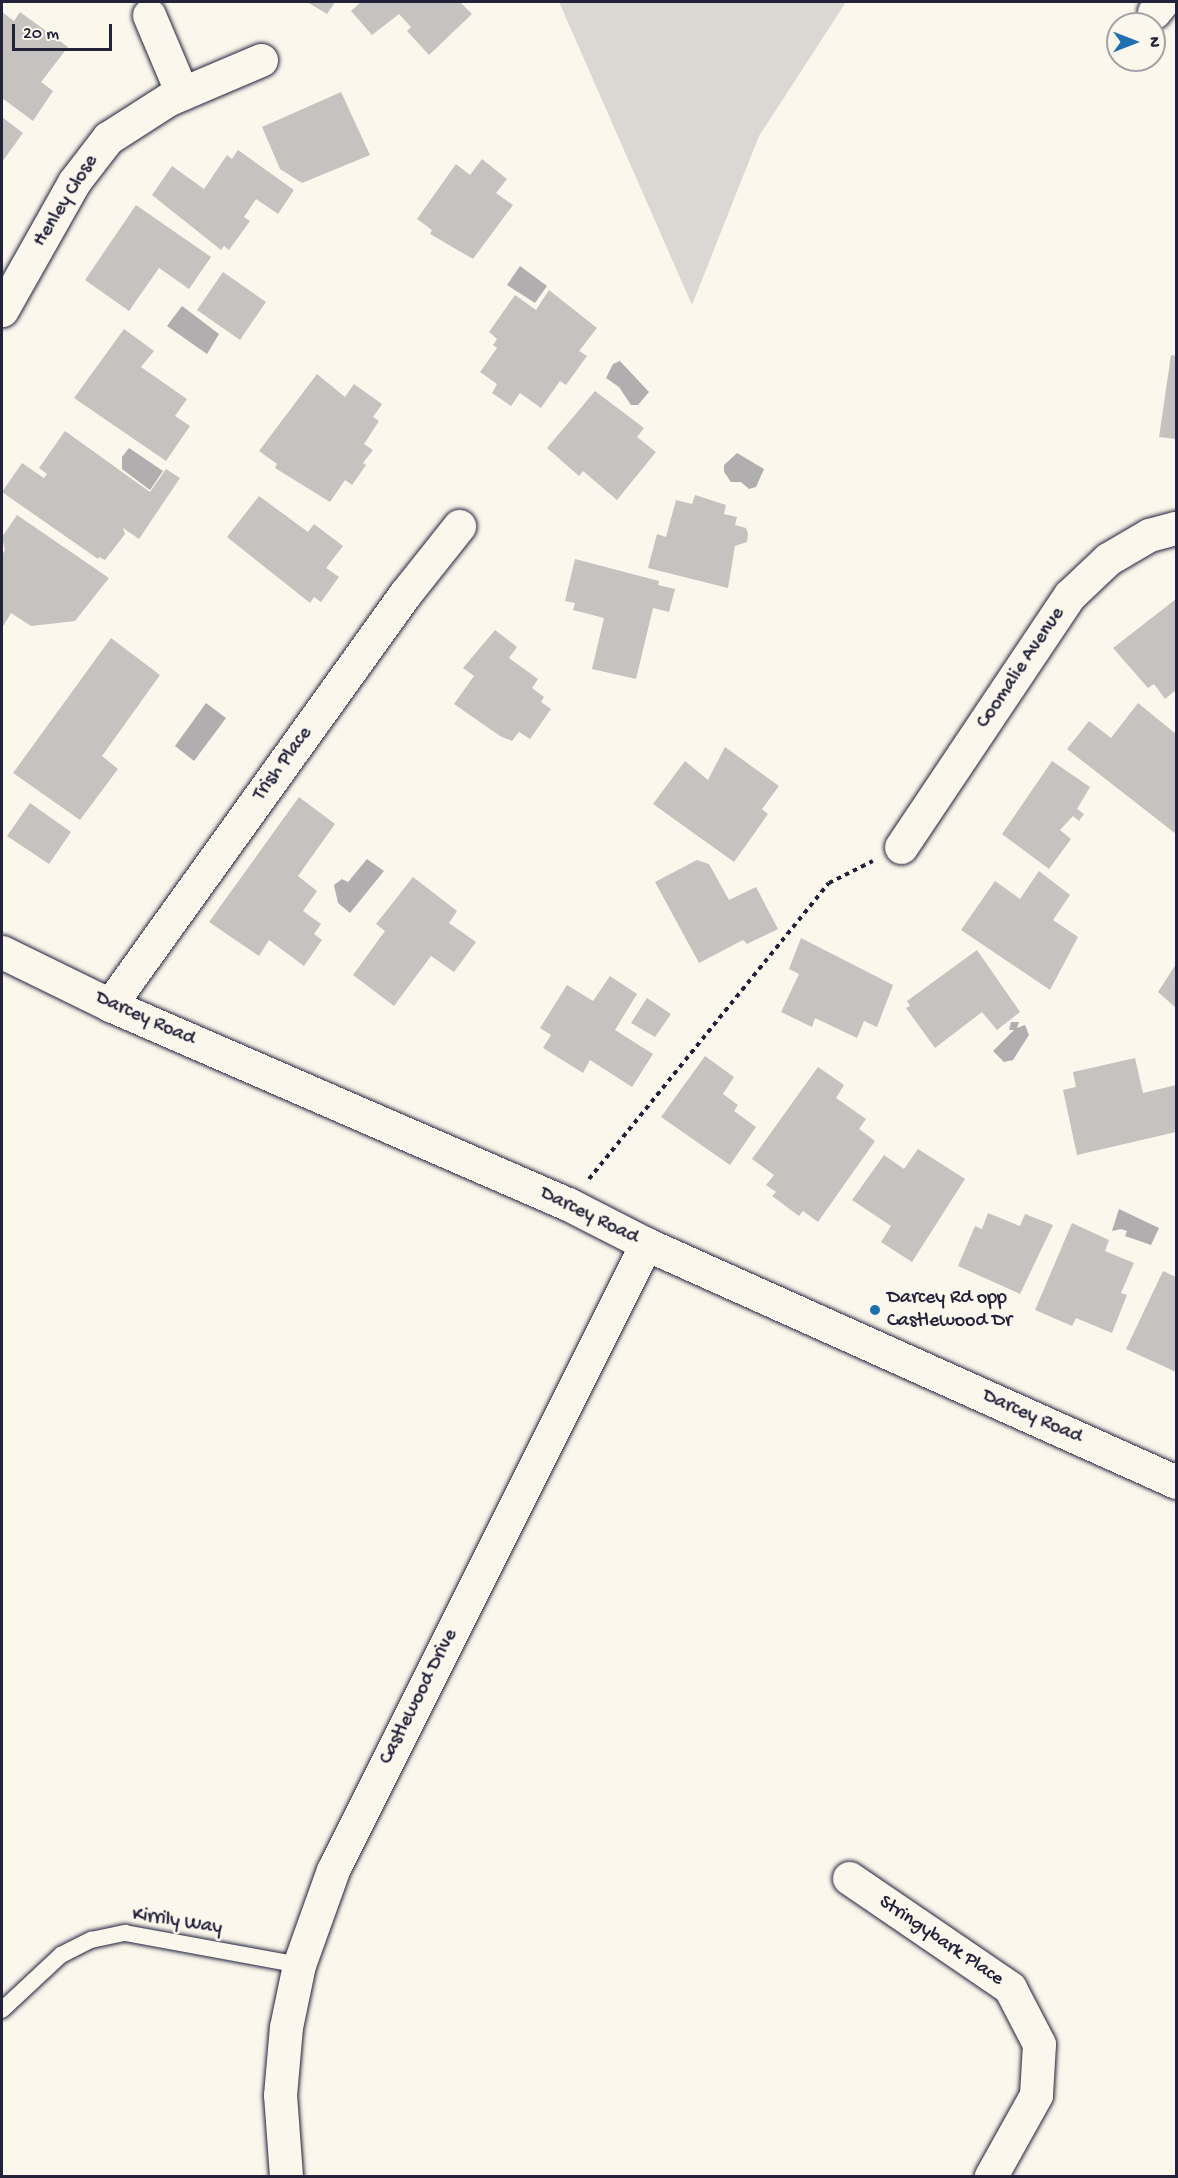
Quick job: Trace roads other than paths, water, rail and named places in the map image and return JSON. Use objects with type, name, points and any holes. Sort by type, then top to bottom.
[{"type":"street","points":[[149,15],[182,93]]},
{"type":"street","name":"Henley Close","points":[[2,310],[74,182],[93,156],[121,127],[182,93],[261,60]]},
{"type":"street","name":"Trish Place","points":[[110,1005],[399,603],[459,526]]},
{"type":"street","name":"Coomalie Avenue","points":[[901,848],[1070,595],[1108,559],[1149,535],[1176,528]]},
{"type":"street","name":"Darcey Road","points":[[2,952],[110,1005],[568,1204],[646,1244],[1176,1482]]},
{"type":"street","name":"Castlewood Drive","points":[[286,2176],[280,2095],[286,2027],[299,1965],[333,1870],[646,1244]]},
{"type":"street","name":"Stringybark Place","points":[[849,1878],[1010,1988],[1039,2044],[1036,2095],[991,2176]]},
{"type":"lane","name":"Kirrily Way","points":[[2,2010],[61,1955],[91,1940],[125,1933],[299,1965]]},
{"type":"place","name":"Darcey Rd opp Castlewood Dr","points":[[875,1310]]}]
